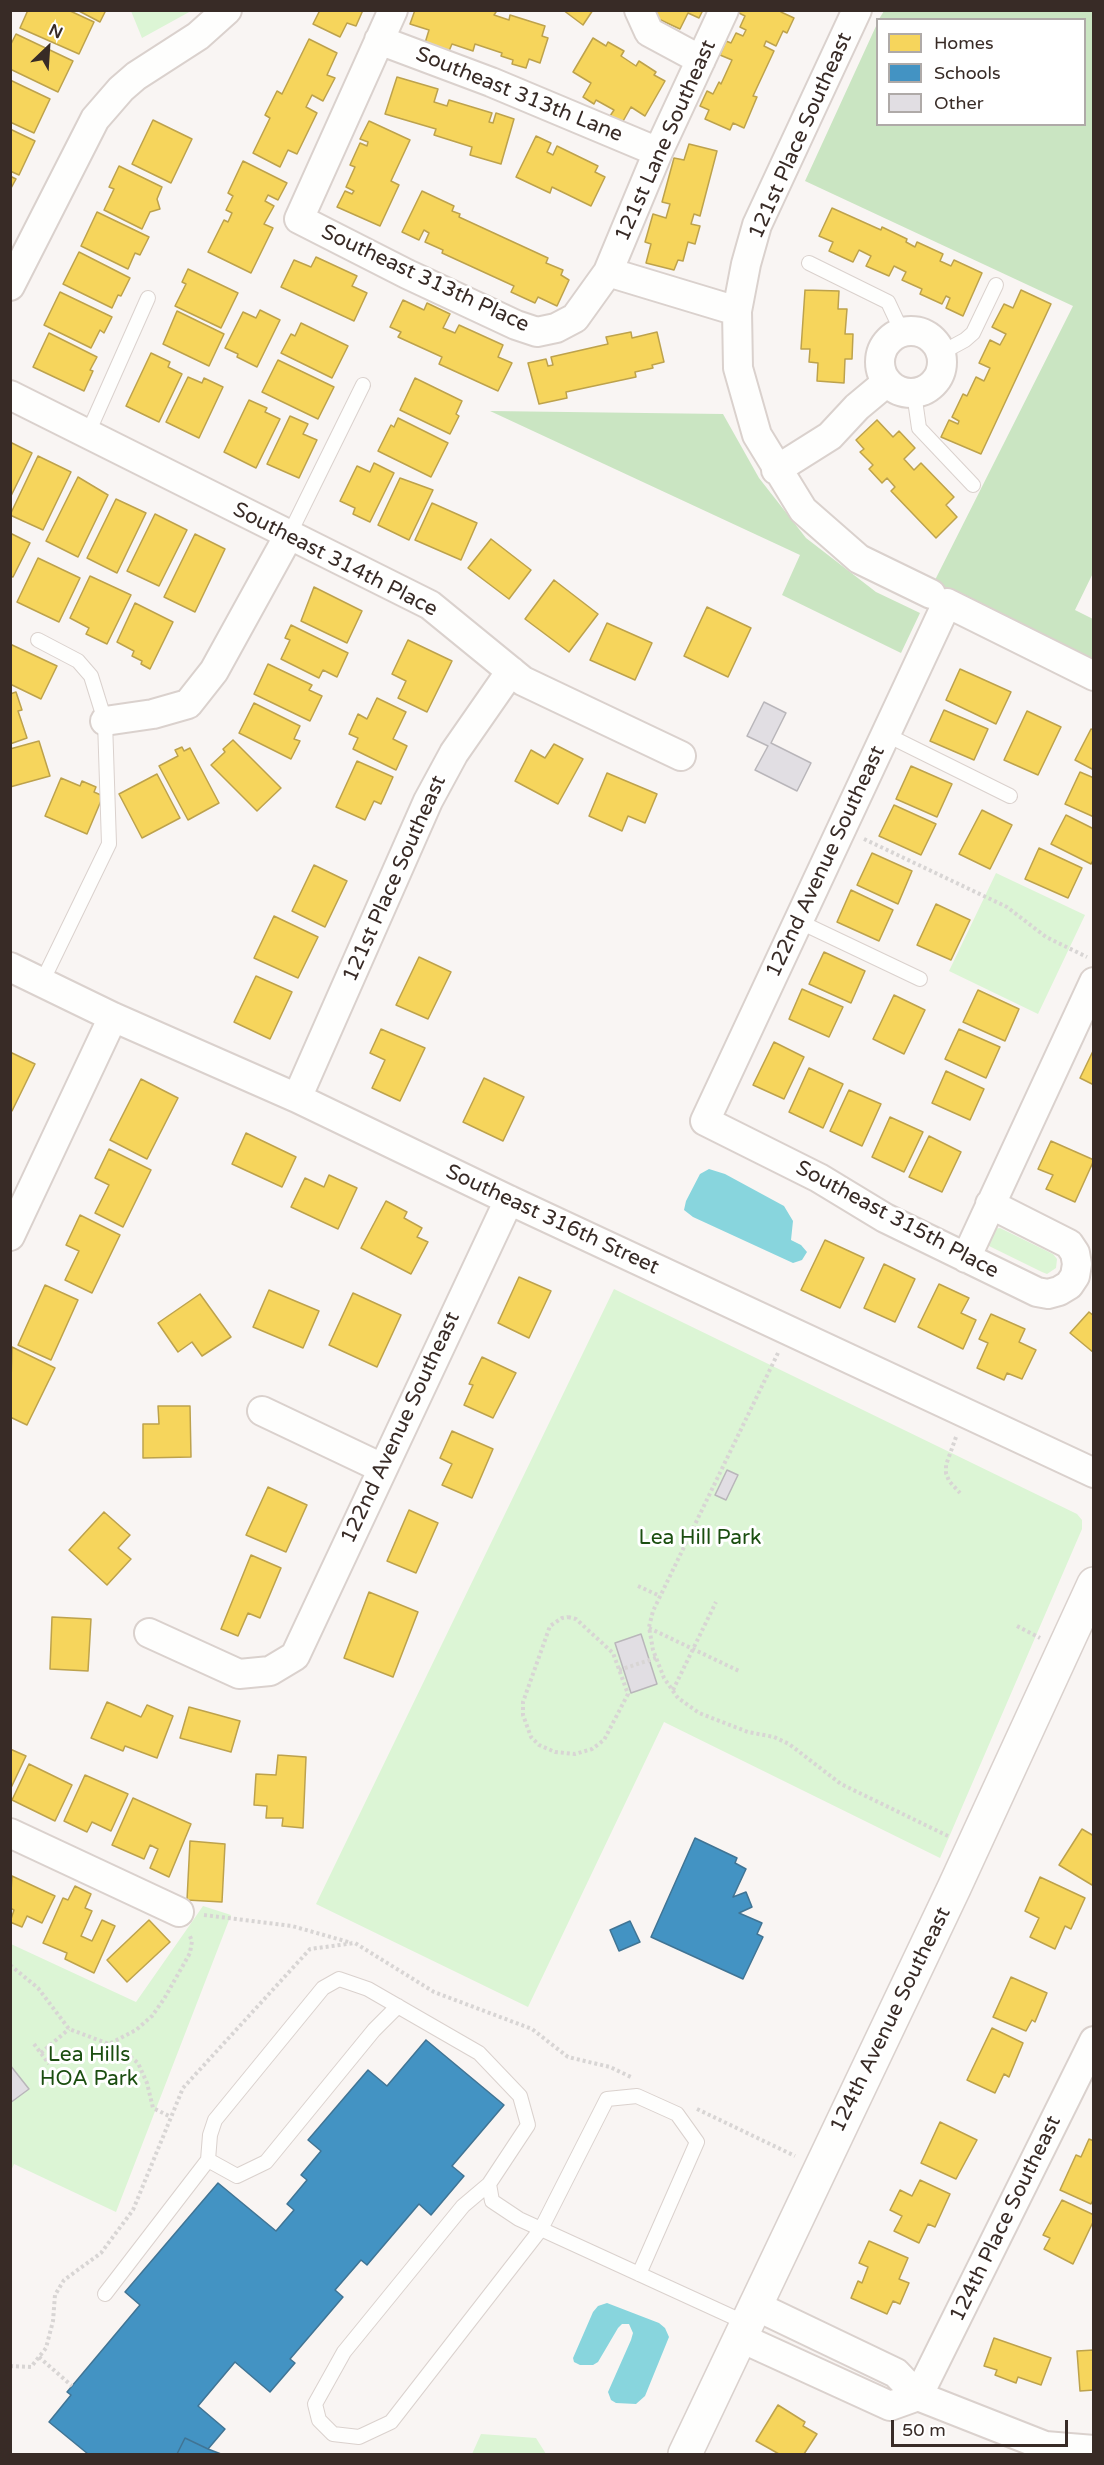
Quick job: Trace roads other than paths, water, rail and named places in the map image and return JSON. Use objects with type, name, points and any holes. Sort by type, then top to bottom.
[{"type":"street","points":[[10,286],[96,118],[120,89],[198,36],[226,10]]},
{"type":"street","points":[[379,40],[393,10]]},
{"type":"street","points":[[639,10],[649,32],[701,60]]},
{"type":"street","name":"121st Lane Southeast","points":[[608,272],[658,152],[724,10]]},
{"type":"street","name":"121st Place Southeast","points":[[857,10],[757,225],[746,264],[738,311],[738,368],[757,435],[776,470],[803,510],[859,559],[1094,676]]},
{"type":"street","name":"Southeast 313th Lane","points":[[379,40],[491,82],[658,152]]},
{"type":"street","name":"Southeast 313th Place","points":[[379,40],[299,219],[407,274],[516,325],[537,332],[556,328],[575,318],[608,272]]},
{"type":"street","points":[[608,272],[738,311]]},
{"type":"street","points":[[902,332],[922,333],[937,345],[941,353],[941,372],[937,380],[931,386],[914,393],[894,388],[882,373],[882,352],[893,337],[902,332]]},
{"type":"street","points":[[776,470],[830,436],[857,406],[887,382]]},
{"type":"street","name":"Southeast 314th Place","points":[[10,395],[430,605],[511,671],[538,689],[681,756]]},
{"type":"street","points":[[105,721],[153,714],[188,704],[199,693],[225,652],[289,535]]},
{"type":"street","name":"122nd Avenue Southeast","points":[[705,1121],[885,735],[939,598]]},
{"type":"street","name":"121st Place Southeast","points":[[297,1098],[428,801],[454,753],[511,671]]},
{"type":"street","name":"Southeast 316th Street","points":[[10,967],[113,1017],[297,1098],[509,1200],[1094,1473]]},
{"type":"street","points":[[966,1258],[1092,990]]},
{"type":"street","points":[[10,1236],[113,1017]]},
{"type":"street","name":"Southeast 315th Place","points":[[705,1121],[819,1178],[885,1218],[1037,1292],[1048,1294],[1069,1285],[1075,1276],[1077,1264],[1075,1253],[1068,1244],[990,1204]]},
{"type":"street","name":"122nd Avenue Southeast","points":[[149,1633],[239,1674],[270,1671],[295,1656],[509,1200]]},
{"type":"street","points":[[262,1412],[382,1468]]},
{"type":"street","name":"124th Avenue Southeast","points":[[685,2454],[1094,1584]]},
{"type":"street","points":[[10,1833],[179,1912]]},
{"type":"street","name":"124th Place Southeast","points":[[918,2396],[1094,2041]]},
{"type":"street","points":[[747,2322],[890,2406],[918,2396],[1046,2446],[1094,2451]]},
{"type":"lane","points":[[809,263],[888,302],[902,332]]},
{"type":"lane","points":[[941,353],[973,333],[996,285]]},
{"type":"lane","points":[[88,433],[148,298]]},
{"type":"lane","points":[[289,535],[363,385]]},
{"type":"lane","points":[[914,393],[919,428],[973,485]]},
{"type":"lane","points":[[38,640],[78,661],[91,676],[105,721],[108,849],[42,982]]},
{"type":"lane","points":[[885,735],[1010,796]]},
{"type":"lane","points":[[798,921],[920,979]]},
{"type":"lane","points":[[105,2294],[208,2160],[210,2135],[215,2120],[324,1988],[339,1979],[368,1989],[479,2053],[520,2096],[528,2126],[489,2184],[463,2206],[344,2352],[315,2404],[319,2420],[333,2434],[359,2437],[391,2422],[541,2229],[607,2099],[637,2096],[677,2114],[697,2142],[639,2274]]},
{"type":"lane","points":[[208,2160],[237,2176],[266,2162],[374,2030],[398,2006]]},
{"type":"lane","points":[[489,2184],[492,2201],[519,2219],[747,2322]]},
{"type":"water","points":[[709,1169],[725,1174],[784,1206],[793,1221],[791,1240],[801,1245],[807,1252],[802,1260],[793,1263],[693,1217],[684,1210],[686,1201],[700,1174]]},
{"type":"water","points":[[607,2303],[659,2323],[665,2328],[669,2337],[645,2396],[636,2404],[616,2403],[611,2400],[608,2392],[631,2340],[633,2333],[629,2324],[622,2324],[618,2328],[598,2362],[593,2365],[580,2365],[574,2362],[573,2358],[593,2312],[598,2306]]},
{"type":"park label","name":"Lea Hill Park","points":[[700,1538]]},
{"type":"park label","name":"Lea Hills HOA Park","points":[[89,2067]]}]
